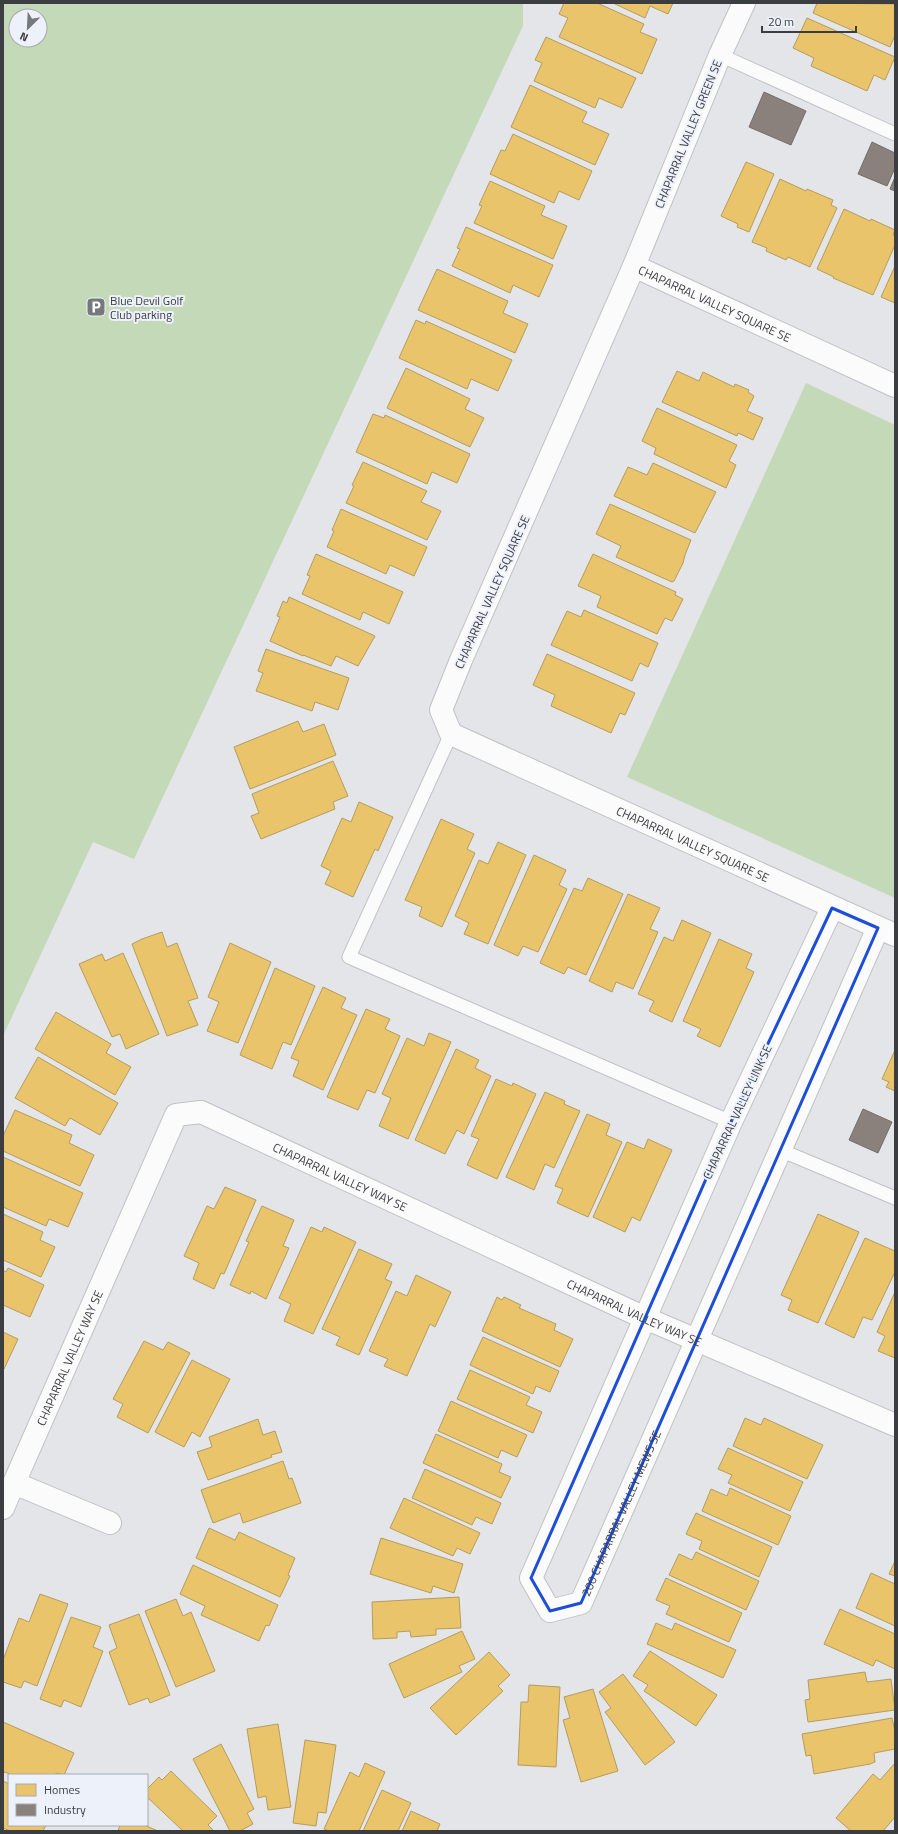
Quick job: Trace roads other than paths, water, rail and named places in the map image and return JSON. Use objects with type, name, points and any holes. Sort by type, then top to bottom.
[{"type":"street","name":"CHAPARRAL VALLEY GREEN SE","points":[[634,266],[720,56],[744,3]]},
{"type":"street","name":"CHAPARRAL VALLEY SQUARE SE","points":[[886,931],[832,908],[451,734],[441,710],[461,660],[634,266],[895,386]]},
{"type":"street","name":"CHAPARRAL VALLEY LINK SE","points":[[644,1318],[731,1122],[832,908]]},
{"type":"street","points":[[697,1341],[780,1150],[886,931]]},
{"type":"street","name":"CHAPARRAL VALLEY WAY SE","points":[[3,1508],[176,1115],[201,1112],[644,1318],[895,1425]]},
{"type":"street","name":"200 CHAPARRAL VALLEY MEWS SE","points":[[644,1318],[531,1578],[550,1611],[581,1603],[697,1341]]},
{"type":"street","points":[[14,1484],[110,1523]]},
{"type":"lane","points":[[720,56],[895,134]]},
{"type":"lane","points":[[451,734],[349,957],[731,1122]]},
{"type":"lane","points":[[780,1150],[895,1198]]},
{"type":"place","name":"Blue Devil Golf Club parking","points":[[96,307]]}]
